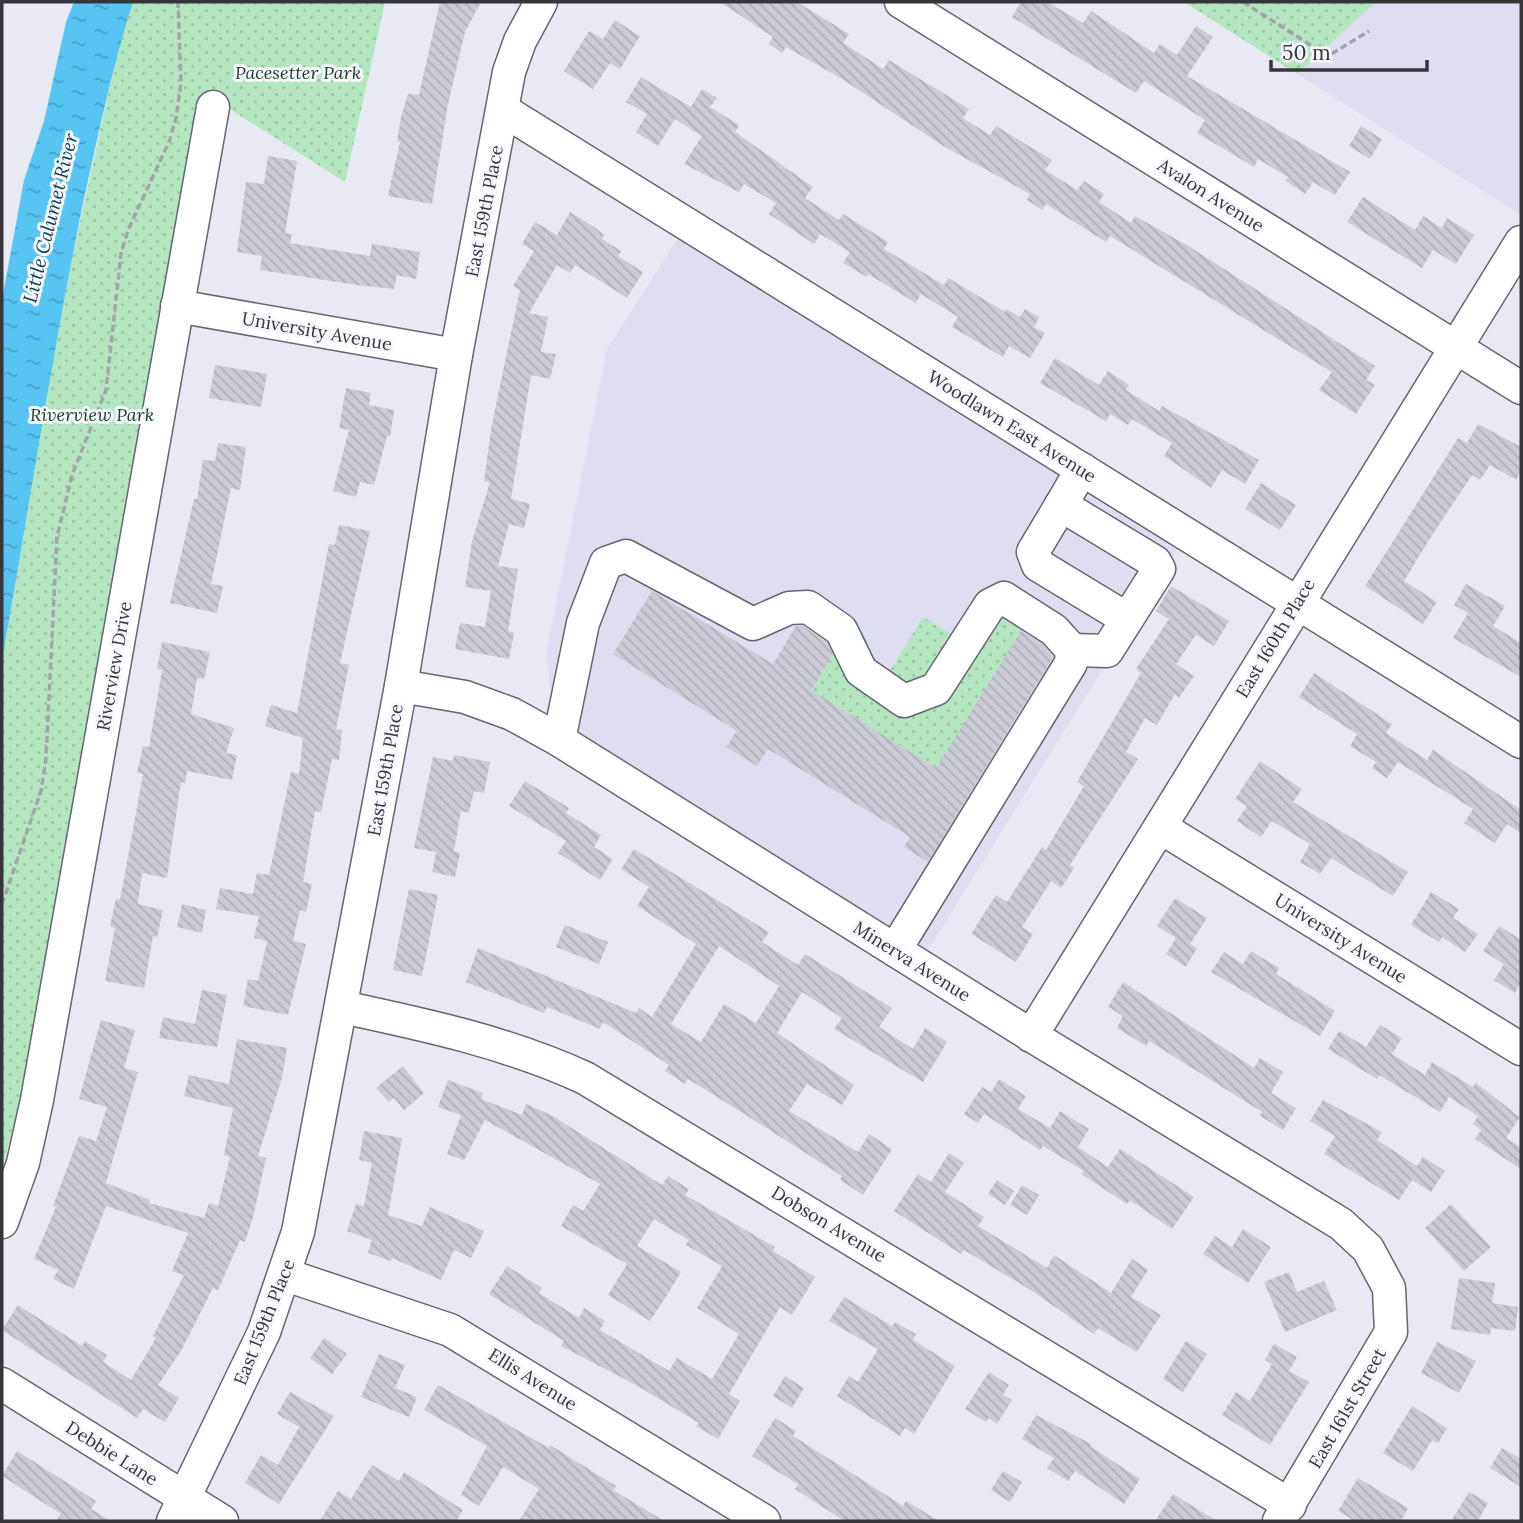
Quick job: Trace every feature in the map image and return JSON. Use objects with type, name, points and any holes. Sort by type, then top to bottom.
[{"type":"street","name":"East 159th Place","points":[[179,1510],[237,1391],[286,1275],[309,1185],[401,686],[456,355],[509,72],[520,41],[541,2]]},
{"type":"street","name":"Avalon Avenue","points":[[901,2],[1521,388]]},
{"type":"street","name":"Riverview Drive","points":[[2,1222],[23,1164],[37,1100],[212,107]]},
{"type":"street","name":"Woodlawn East Avenue","points":[[503,110],[1521,742]]},
{"type":"street","name":"East 160th Place","points":[[1031,1036],[1521,242]]},
{"type":"street","name":"University Avenue","points":[[177,306],[456,355]]},
{"type":"street","points":[[1082,469],[1033,552],[1038,565],[1127,619]]},
{"type":"street","points":[[1061,505],[1148,558],[1159,569],[1107,651],[1072,656]]},
{"type":"street","points":[[1148,558],[1169,523]]},
{"type":"street","points":[[559,740],[583,623],[606,564],[626,556],[753,624],[789,608],[808,607],[842,630],[861,670],[904,701],[936,689],[990,605],[1004,598],[1054,630],[1072,656]]},
{"type":"street","points":[[895,950],[1072,656]]},
{"type":"street","name":"Minerva Avenue","points":[[401,686],[465,697],[512,714],[559,740],[1031,1036],[1341,1224],[1368,1249],[1389,1288]]},
{"type":"street","name":"University Avenue","points":[[1160,827],[1521,1049]]},
{"type":"street","name":"Dobson Avenue","points":[[342,1007],[475,1036],[532,1055],[627,1101],[1284,1513]]},
{"type":"street","name":"Ellis Avenue","points":[[286,1275],[450,1330],[764,1521]]},
{"type":"street","name":"East 161st Street","points":[[1284,1513],[1391,1332],[1389,1288]]},
{"type":"street","name":"Debbie Lane","points":[[2,1384],[179,1510],[222,1521]]},
{"type":"path","points":[[2,904],[41,791],[46,758],[57,537],[62,509],[106,390],[121,254],[128,230],[169,142],[176,118],[181,83],[178,2]]},
{"type":"path","points":[[1243,2],[1328,56],[1369,31]]},
{"type":"shaded area","points":[[1376,2],[1521,2],[1521,215],[1297,74]]},
{"type":"shaded area","points":[[680,235],[1178,548],[928,950],[554,718],[546,654],[607,349]]},
{"type":"green space","name":"Riverview Park","points":[[133,2],[385,2],[345,182],[228,108],[197,101],[20,1101],[2,1170],[2,660],[43,411],[73,254],[119,44]]},
{"type":"green space","points":[[1184,2],[1376,2],[1297,74]]},
{"type":"green space","points":[[998,608],[1025,625],[936,768],[811,690],[853,624],[863,632],[873,656],[888,674],[923,617],[973,647]]},
{"type":"water","name":"Little Calumet River","points":[[74,2],[133,2],[112,76],[83,203],[2,660],[2,300],[24,180],[44,121],[66,22]]},
{"type":"building","points":[[440,2],[481,2],[465,32],[448,104],[432,204],[388,196],[400,142],[397,141],[401,117],[408,94],[419,95]]},
{"type":"building","points":[[720,2],[797,2],[849,34],[843,43],[883,69],[889,60],[969,109],[963,118],[990,135],[996,126],[1052,160],[1045,170],[1077,190],[1084,181],[1104,194],[1099,202],[1131,223],[1135,216],[1190,247],[1375,366],[1366,380],[1375,385],[1356,414],[1319,390],[1332,372],[1110,236],[1106,242],[1046,204],[1042,210],[1027,200],[1030,194],[945,147],[842,79],[786,47],[782,53],[769,44],[773,37]]},
{"type":"building","points":[[1021,2],[1047,2],[1083,23],[1091,11],[1154,53],[1160,44],[1177,55],[1196,26],[1213,37],[1187,76],[1350,172],[1335,195],[1313,182],[1305,194],[1286,181],[1288,177],[1258,159],[1254,167],[1197,133],[1205,120],[1144,81],[1136,93],[1012,17]]},
{"type":"building","points":[[615,20],[640,36],[620,69],[610,63],[593,89],[564,71],[589,31],[603,39]]},
{"type":"building","points":[[641,77],[691,107],[702,89],[717,98],[710,107],[739,125],[735,132],[813,187],[805,198],[839,220],[843,214],[888,242],[884,249],[944,285],[948,278],[1005,312],[1006,309],[1020,317],[1025,309],[1039,317],[1034,327],[1045,333],[1030,358],[1009,346],[1003,357],[952,327],[958,317],[921,294],[916,303],[868,274],[867,277],[843,263],[850,252],[820,234],[814,244],[769,214],[776,203],[744,184],[739,192],[684,164],[702,136],[675,119],[658,146],[636,132],[647,114],[626,102]]},
{"type":"building","points":[[1361,126],[1382,139],[1370,159],[1349,146]]},
{"type":"building","points":[[268,156],[297,161],[285,233],[292,234],[290,243],[370,256],[372,244],[420,252],[416,279],[397,275],[394,289],[357,285],[260,270],[262,256],[237,252],[246,182],[264,184]]},
{"type":"building","points":[[1363,197],[1415,230],[1423,216],[1442,228],[1447,218],[1474,235],[1456,264],[1433,250],[1422,268],[1347,222]]},
{"type":"building","points":[[570,212],[597,229],[604,235],[602,239],[621,251],[618,256],[643,272],[627,298],[575,265],[570,273],[557,265],[529,313],[548,317],[541,352],[556,354],[550,379],[531,375],[511,499],[530,504],[524,528],[509,524],[498,566],[518,569],[508,631],[514,633],[509,659],[455,649],[460,623],[485,627],[491,591],[465,587],[472,541],[490,482],[484,481],[492,424],[520,290],[513,286],[534,251],[522,244],[535,222],[557,235]]},
{"type":"building","points":[[1055,358],[1099,385],[1108,371],[1129,385],[1126,390],[1159,411],[1162,406],[1259,460],[1245,484],[1222,470],[1211,488],[1164,456],[1172,443],[1132,419],[1128,425],[1110,414],[1106,421],[1040,383]]},
{"type":"building","points":[[215,365],[267,374],[261,407],[209,398]]},
{"type":"building","points":[[346,388],[371,393],[369,405],[394,410],[390,437],[387,436],[374,485],[360,482],[356,497],[333,491],[349,430],[339,428]]},
{"type":"building","points":[[1478,424],[1521,447],[1521,471],[1516,480],[1490,465],[1480,480],[1472,475],[1429,540],[1404,581],[1437,602],[1423,624],[1365,586],[1458,438],[1467,443]]},
{"type":"building","points":[[218,443],[246,447],[240,490],[231,488],[211,584],[223,586],[217,613],[170,603],[194,499],[197,499],[203,460],[215,461]]},
{"type":"building","points":[[1261,483],[1296,505],[1280,530],[1245,509]]},
{"type":"building","points":[[339,525],[370,531],[340,663],[349,665],[336,729],[342,730],[339,760],[332,759],[321,812],[315,811],[303,882],[312,884],[306,912],[300,910],[293,941],[306,944],[288,1015],[243,1006],[248,979],[258,981],[267,941],[254,938],[259,916],[216,909],[220,888],[253,894],[257,873],[269,875],[291,772],[299,774],[303,738],[265,726],[271,705],[297,713],[329,544],[335,545]]},
{"type":"building","points":[[1466,584],[1505,606],[1493,626],[1521,643],[1521,677],[1453,638],[1468,613],[1454,605]]},
{"type":"building","points":[[1171,586],[1229,621],[1214,646],[1196,635],[1176,664],[1194,676],[1179,698],[1175,694],[1157,725],[1145,718],[1126,752],[1138,759],[1070,865],[1074,868],[1061,888],[1051,881],[1022,927],[1033,934],[1016,962],[971,934],[996,895],[1007,902],[1042,847],[1046,850],[1084,786],[1077,782],[1141,673],[1136,669],[1169,619],[1156,611]]},
{"type":"building","points":[[652,591],[773,664],[796,626],[803,626],[827,642],[833,655],[811,690],[936,768],[1021,631],[1042,644],[1053,657],[928,862],[904,847],[910,837],[768,749],[757,766],[726,747],[737,731],[613,654]]},
{"type":"building","points":[[162,642],[210,652],[204,679],[197,678],[191,714],[234,728],[226,753],[237,755],[232,780],[187,771],[185,783],[181,782],[167,878],[142,873],[138,904],[163,910],[157,937],[153,936],[144,988],[105,981],[115,928],[110,926],[116,899],[120,900],[143,774],[137,773],[143,746],[149,747],[162,670],[157,669]]},
{"type":"building","points":[[1314,673],[1392,724],[1386,733],[1427,760],[1433,750],[1521,810],[1521,833],[1507,824],[1495,843],[1464,823],[1473,809],[1398,762],[1387,778],[1372,768],[1376,762],[1350,746],[1357,734],[1299,697]]},
{"type":"building","points":[[454,755],[490,762],[484,793],[474,791],[469,813],[461,811],[454,851],[460,853],[455,877],[432,872],[436,852],[414,848],[433,757],[453,761]]},
{"type":"building","points":[[1260,761],[1302,789],[1293,802],[1408,872],[1393,896],[1331,858],[1320,874],[1300,862],[1310,844],[1272,821],[1261,837],[1237,821],[1247,806],[1235,799]]},
{"type":"building","points":[[525,781],[569,808],[566,813],[601,835],[594,847],[613,859],[600,880],[558,853],[566,841],[509,806]]},
{"type":"building","points":[[634,849],[769,932],[762,942],[798,965],[805,954],[892,1008],[879,1027],[913,1049],[925,1028],[947,1042],[923,1082],[834,1029],[842,1018],[802,992],[777,1033],[854,1085],[842,1105],[807,1084],[789,1111],[858,1152],[869,1134],[892,1149],[863,1195],[840,1180],[842,1176],[733,1107],[688,1079],[685,1084],[665,1071],[669,1065],[603,1022],[600,1029],[547,1007],[544,1013],[466,982],[478,948],[636,1013],[639,1008],[652,1017],[696,944],[637,906],[649,887],[621,869]],"holes":[[[719,946],[779,986],[756,1023],[724,1004],[701,1042],[671,1024]]]},
{"type":"building","points":[[409,889],[438,895],[422,976],[393,970]]},
{"type":"building","points":[[1431,892],[1459,909],[1453,918],[1478,934],[1465,952],[1442,937],[1439,942],[1411,925]]},
{"type":"building","points":[[1175,898],[1207,918],[1190,944],[1197,948],[1186,967],[1166,954],[1176,938],[1157,926]]},
{"type":"building","points":[[182,904],[206,910],[202,933],[177,927]]},
{"type":"building","points":[[565,925],[608,942],[599,964],[556,947]]},
{"type":"building","points":[[1499,926],[1520,939],[1521,937],[1521,982],[1515,993],[1494,980],[1504,964],[1483,951]]},
{"type":"building","points":[[1251,951],[1279,968],[1276,974],[1335,1011],[1320,1036],[1211,972],[1224,952],[1243,964]]},
{"type":"building","points":[[1123,982],[1254,1068],[1260,1058],[1283,1072],[1271,1093],[1296,1108],[1283,1130],[1260,1116],[1262,1112],[1149,1041],[1146,1046],[1117,1028],[1123,1016],[1108,1007]]},
{"type":"building","points":[[202,990],[227,995],[217,1047],[159,1038],[163,1017],[195,1024]]},
{"type":"building","points":[[101,1020],[135,1030],[124,1068],[138,1072],[106,1183],[150,1200],[149,1203],[204,1218],[209,1203],[218,1206],[230,1157],[224,1155],[233,1108],[184,1096],[189,1075],[229,1084],[237,1039],[287,1048],[282,1078],[258,1156],[266,1158],[245,1242],[240,1240],[218,1290],[213,1288],[181,1351],[158,1385],[179,1398],[165,1422],[143,1409],[137,1418],[2,1330],[18,1305],[82,1346],[85,1341],[107,1355],[103,1362],[131,1380],[156,1338],[153,1336],[184,1275],[172,1271],[188,1233],[106,1206],[74,1289],[53,1279],[58,1270],[34,1259],[56,1207],[53,1206],[79,1136],[96,1141],[107,1107],[79,1099]]},
{"type":"building","points":[[1380,1025],[1402,1038],[1392,1054],[1425,1075],[1432,1062],[1473,1087],[1476,1083],[1520,1117],[1506,1138],[1521,1147],[1521,1169],[1475,1139],[1481,1130],[1473,1124],[1478,1116],[1449,1097],[1440,1112],[1379,1075],[1377,1079],[1328,1049],[1339,1031],[1366,1047]]},
{"type":"building","points":[[403,1066],[424,1093],[404,1110],[394,1098],[389,1102],[376,1088]]},
{"type":"building","points":[[999,1079],[1026,1096],[1018,1109],[1050,1128],[1060,1111],[1089,1129],[1078,1147],[1108,1167],[1120,1149],[1194,1197],[1172,1229],[1130,1200],[1127,1204],[1081,1174],[1084,1171],[1043,1146],[1040,1150],[984,1114],[978,1123],[964,1114],[982,1087],[991,1092]]},
{"type":"building","points":[[448,1080],[483,1093],[481,1099],[522,1115],[526,1104],[551,1115],[662,1185],[668,1176],[689,1189],[685,1195],[775,1247],[773,1251],[815,1277],[792,1315],[780,1307],[729,1394],[740,1401],[718,1439],[696,1426],[699,1423],[636,1385],[561,1346],[564,1341],[489,1294],[507,1266],[542,1288],[539,1293],[579,1318],[584,1308],[605,1321],[600,1330],[669,1371],[677,1358],[712,1379],[739,1334],[697,1308],[722,1266],[686,1245],[689,1240],[654,1219],[637,1246],[681,1272],[669,1292],[650,1321],[608,1295],[627,1264],[561,1226],[573,1205],[583,1211],[600,1184],[485,1120],[464,1160],[447,1154],[461,1115],[438,1107]]},
{"type":"building","points":[[1323,1100],[1382,1132],[1377,1140],[1417,1166],[1423,1157],[1445,1171],[1431,1192],[1412,1180],[1399,1200],[1324,1154],[1335,1136],[1310,1121]]},
{"type":"building","points":[[364,1131],[402,1138],[388,1215],[422,1226],[430,1207],[484,1231],[471,1258],[454,1250],[441,1280],[392,1258],[391,1261],[368,1253],[372,1240],[347,1231],[356,1204],[364,1206],[372,1163],[359,1160]]},
{"type":"building","points":[[949,1153],[964,1163],[945,1192],[984,1217],[978,1226],[1047,1268],[1054,1255],[1111,1293],[1132,1259],[1148,1270],[1131,1297],[1161,1315],[1137,1352],[1098,1328],[1094,1334],[1032,1291],[964,1250],[961,1254],[894,1211],[918,1174],[931,1182]]},
{"type":"building","points":[[997,1180],[1014,1191],[1005,1205],[988,1194]]},
{"type":"building","points":[[1022,1185],[1039,1195],[1027,1215],[1010,1205]]},
{"type":"building","points":[[1451,1204],[1491,1247],[1464,1271],[1425,1228]]},
{"type":"building","points":[[1243,1229],[1271,1247],[1248,1283],[1203,1254],[1215,1236],[1232,1247]]},
{"type":"building","points":[[1289,1272],[1297,1292],[1324,1281],[1337,1310],[1285,1332],[1264,1282]]},
{"type":"building","points":[[1459,1278],[1495,1283],[1492,1303],[1518,1307],[1515,1331],[1491,1328],[1490,1335],[1451,1329]]},
{"type":"building","points":[[844,1297],[892,1326],[895,1322],[916,1334],[913,1340],[955,1366],[914,1434],[905,1428],[900,1436],[837,1396],[849,1376],[858,1382],[878,1349],[829,1321]]},
{"type":"building","points":[[324,1338],[347,1354],[332,1374],[310,1358]]},
{"type":"building","points":[[1186,1341],[1207,1354],[1183,1392],[1163,1379]]},
{"type":"building","points":[[1437,1342],[1476,1361],[1459,1393],[1421,1373]]},
{"type":"building","points":[[1274,1344],[1297,1357],[1289,1371],[1309,1382],[1270,1445],[1222,1415],[1236,1392],[1250,1401],[1272,1364],[1265,1360]]},
{"type":"building","points":[[379,1354],[405,1365],[395,1388],[417,1397],[409,1417],[361,1397]]},
{"type":"building","points":[[989,1372],[1009,1385],[1003,1395],[1012,1400],[997,1424],[989,1418],[986,1422],[965,1409]]},
{"type":"building","points":[[785,1376],[804,1388],[792,1408],[773,1396]]},
{"type":"building","points":[[438,1385],[549,1448],[550,1445],[616,1486],[613,1490],[664,1521],[519,1521],[539,1489],[503,1467],[479,1506],[461,1495],[487,1446],[424,1410]]},
{"type":"building","points":[[290,1392],[334,1416],[279,1504],[245,1483],[261,1455],[278,1465],[299,1427],[277,1414]]},
{"type":"building","points":[[1412,1406],[1447,1428],[1438,1443],[1432,1440],[1413,1471],[1383,1453]]},
{"type":"building","points":[[1036,1415],[1091,1444],[1090,1446],[1140,1479],[1124,1504],[1075,1471],[1068,1481],[1047,1468],[1054,1458],[1022,1439]]},
{"type":"building","points":[[775,1418],[796,1431],[793,1436],[903,1506],[906,1501],[939,1521],[845,1521],[835,1515],[795,1489],[798,1484],[752,1456]]},
{"type":"building","points":[[1502,1448],[1521,1459],[1521,1487],[1490,1468]]},
{"type":"building","points":[[17,1451],[96,1501],[91,1509],[111,1521],[56,1521],[61,1514],[2,1476]]},
{"type":"building","points":[[372,1465],[399,1481],[404,1472],[463,1510],[456,1521],[320,1521],[338,1491],[351,1499]]},
{"type":"building","points":[[1003,1471],[1022,1482],[1010,1502],[991,1490]]},
{"type":"building","points":[[1358,1478],[1408,1508],[1401,1521],[1355,1521],[1338,1511]]},
{"type":"building","points":[[1469,1492],[1488,1503],[1478,1521],[1451,1521]]},
{"type":"building","points":[[1173,1494],[1217,1521],[1155,1521]]},
{"type":"park label","name":"Pacesetter Park","points":[[298,72]]}]
